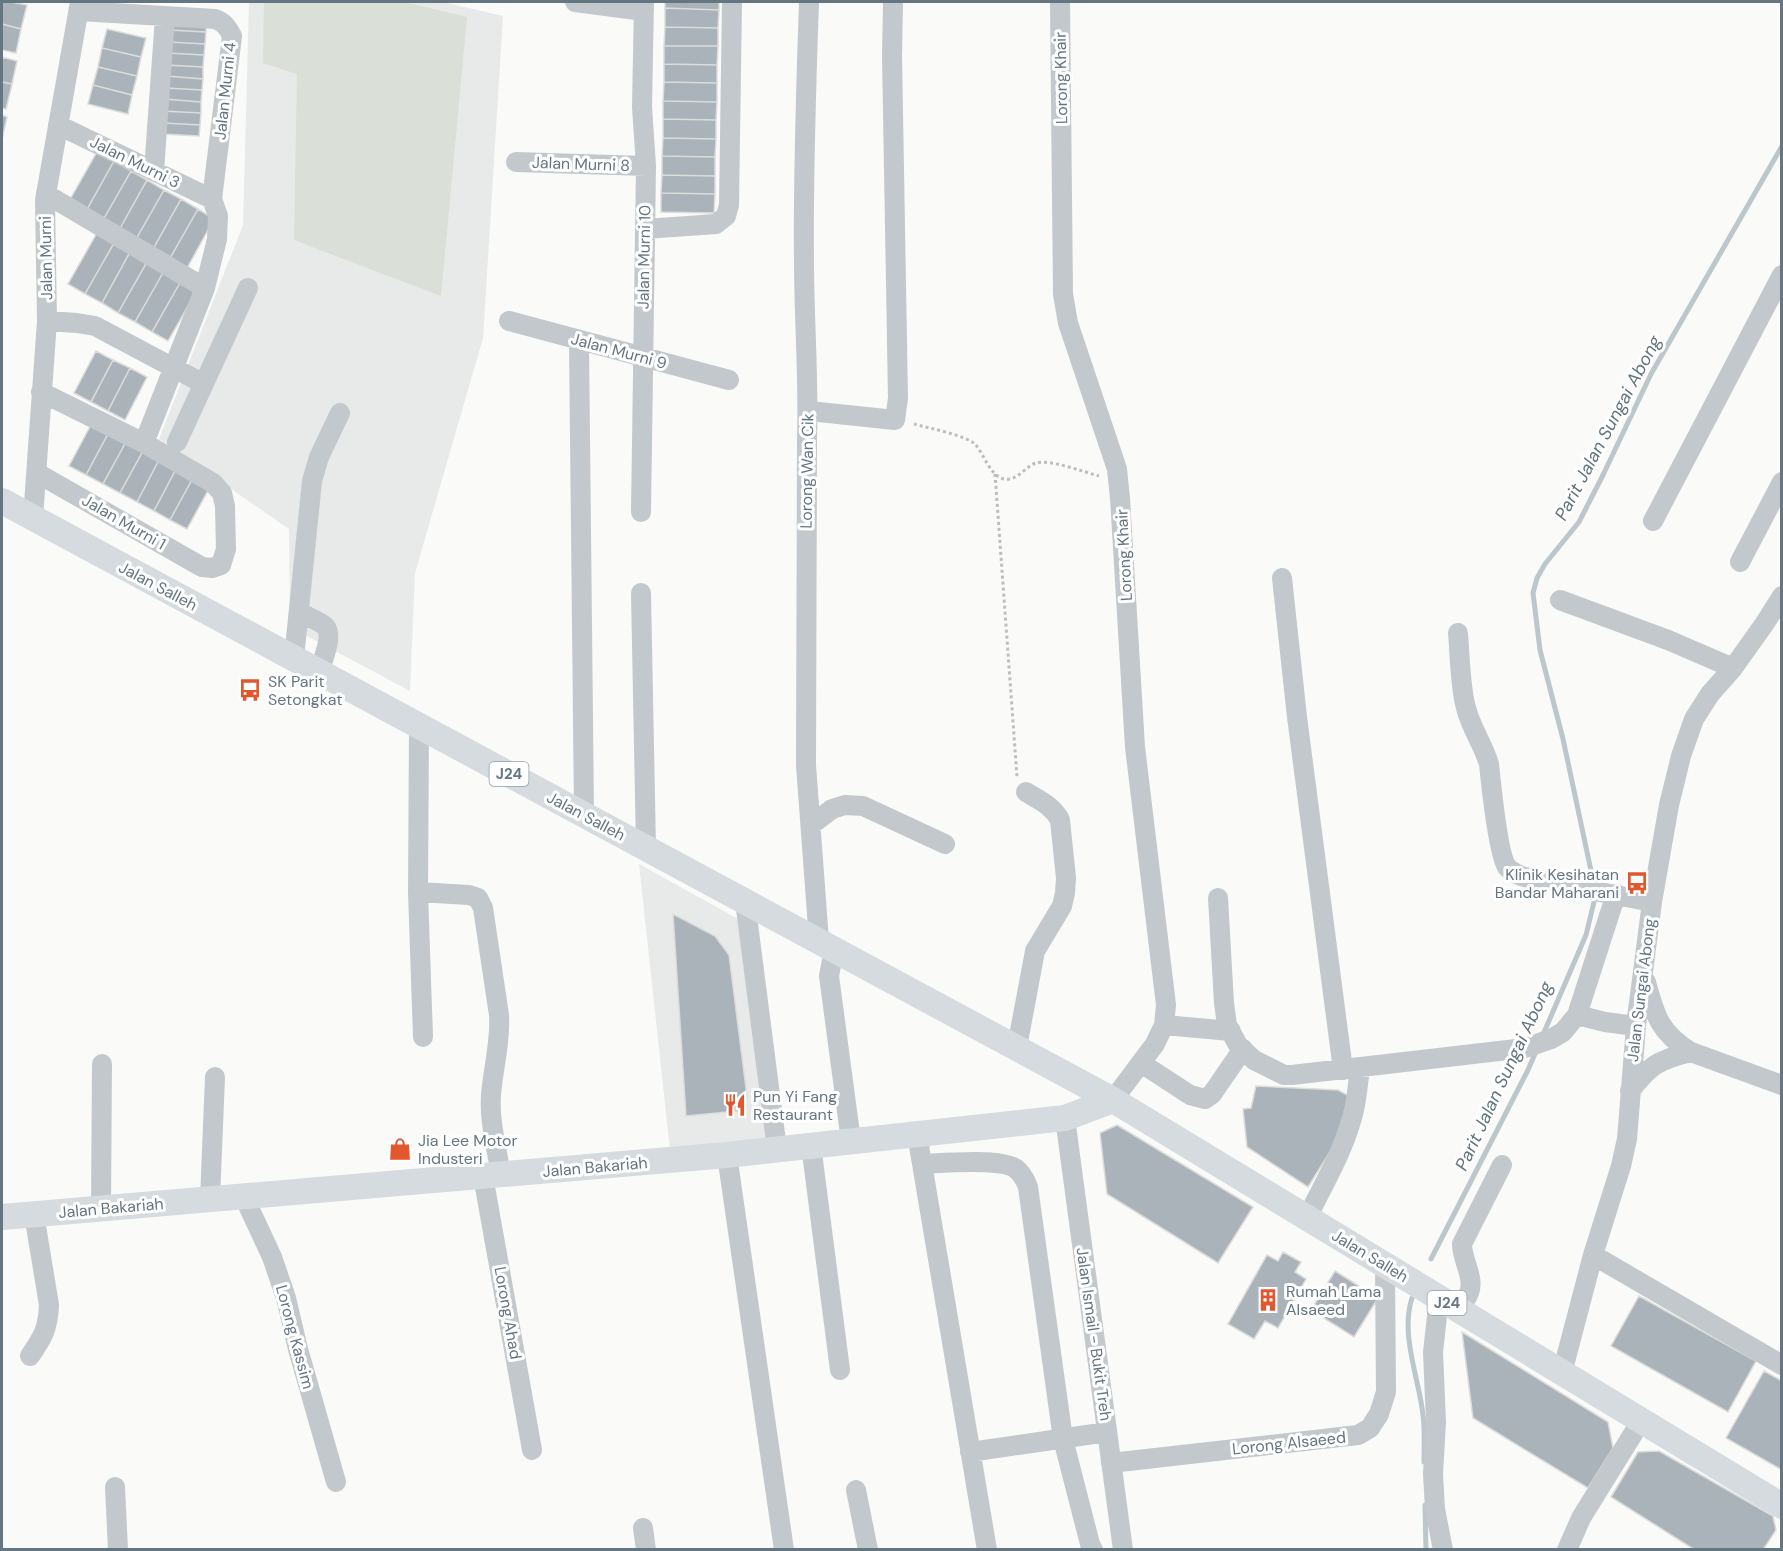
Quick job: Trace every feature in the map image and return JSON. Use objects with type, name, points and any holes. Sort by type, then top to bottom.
[{"type":"main road","name":"Jalan Salleh","points":[[2,501],[1044,1062]]},
{"type":"main road","name":"J24","points":[[1044,1062],[1113,1100]]},
{"type":"main road","points":[[1044,1062],[1068,1099],[1065,1118]]},
{"type":"main road","name":"Jalan Salleh","points":[[1113,1100],[1782,1506]]},
{"type":"main road","name":"Jalan Bakariah","points":[[2,1217],[728,1155],[1065,1118],[1113,1100]]},
{"type":"street","points":[[575,2],[644,6]]},
{"type":"street","points":[[645,229],[716,224],[726,216],[729,205],[732,2]]},
{"type":"street","name":"Lorong Wan Cik","points":[[809,2],[804,162],[809,411],[806,753],[811,825],[828,946]]},
{"type":"street","points":[[809,411],[895,420],[898,398],[893,2]]},
{"type":"street","name":"Lorong Khair","points":[[1060,2],[1063,294],[1068,323],[1117,469],[1135,747],[1166,1005],[1164,1025],[1155,1044],[1113,1100]]},
{"type":"street","name":"Jalan Murni 4","points":[[79,6],[165,17],[215,19],[229,28],[232,36],[212,199]]},
{"type":"street","name":"Jalan Murni","points":[[33,518],[47,321],[46,194],[79,6]]},
{"type":"street","name":"Jalan Murni 10","points":[[641,512],[645,229],[642,107],[644,6]]},
{"type":"street","points":[[154,171],[165,17]]},
{"type":"street","name":"Jalan Murni 3","points":[[58,125],[212,199]]},
{"type":"street","name":"Jalan Murni 8","points":[[516,162],[645,166]]},
{"type":"street","points":[[46,194],[206,288]]},
{"type":"street","points":[[41,392],[144,443],[172,368],[184,345],[206,288],[217,239],[218,216],[212,199]]},
{"type":"street","points":[[1653,521],[1782,275]]},
{"type":"street","points":[[177,442],[248,288]]},
{"type":"street","points":[[47,321],[95,326],[204,384]]},
{"type":"street","name":"Jalan Murni 9","points":[[509,321],[729,380]]},
{"type":"street","points":[[579,341],[584,814]]},
{"type":"street","points":[[294,658],[312,481],[340,413]]},
{"type":"street","name":"Jalan Murni 1","points":[[37,473],[202,567],[212,568],[221,565],[226,549],[225,506],[222,493],[213,483],[144,443]]},
{"type":"street","points":[[1740,562],[1782,482]]},
{"type":"street","points":[[1282,578],[1300,739],[1351,1069],[1354,1109],[1348,1132],[1337,1158],[1307,1218]]},
{"type":"street","points":[[641,593],[646,848]]},
{"type":"street","name":"Jalan Sungai Abong","points":[[1562,1373],[1627,1139],[1636,1026],[1652,902],[1681,756],[1694,719],[1710,694],[1733,668],[1782,596]]},
{"type":"street","points":[[1560,600],[1668,640],[1733,668]]},
{"type":"street","points":[[299,612],[325,626],[328,631],[327,648],[319,672]]},
{"type":"street","points":[[1458,633],[1465,706],[1489,764],[1504,864],[1511,872],[1527,878],[1652,902]]},
{"type":"street","points":[[419,726],[418,892],[423,1037]]},
{"type":"street","points":[[1017,1047],[1035,951],[1062,906],[1066,878],[1060,820],[1057,812],[1026,792]]},
{"type":"street","points":[[811,825],[831,809],[845,805],[864,806],[945,844]]},
{"type":"street","name":"Lorong Ahad","points":[[418,892],[469,895],[478,898],[483,908],[500,1021],[491,1094],[492,1175],[532,1450]]},
{"type":"street","points":[[1218,898],[1227,1025],[1242,1050],[1254,1060],[1284,1075],[1525,1048],[1551,1039],[1563,1032],[1577,1015],[1616,894]]},
{"type":"street","points":[[745,901],[777,1149]]},
{"type":"street","points":[[828,946],[832,960],[829,976],[851,1141]]},
{"type":"street","points":[[1643,969],[1654,1013],[1665,1032],[1680,1045],[1690,1053],[1782,1085]]},
{"type":"street","points":[[1577,1015],[1636,1026]]},
{"type":"street","points":[[1164,1025],[1231,1031]]},
{"type":"street","points":[[1142,1063],[1190,1095],[1205,1098],[1212,1094],[1242,1050]]},
{"type":"street","points":[[1630,1091],[1649,1068],[1671,1057],[1690,1053]]},
{"type":"street","points":[[101,1208],[102,1064]]},
{"type":"street","points":[[210,1199],[215,1077]]},
{"type":"street","name":"Jalan Ismail - Bukit Treh","points":[[1065,1118],[1123,1550]]},
{"type":"street","points":[[917,1134],[987,1550]]},
{"type":"street","points":[[811,1145],[840,1370]]},
{"type":"street","points":[[728,1155],[784,1550]]},
{"type":"street","points":[[922,1164],[996,1162],[1014,1167],[1023,1175],[1028,1187],[1063,1439],[1093,1550]]},
{"type":"street","points":[[1443,1550],[1435,1509],[1433,1474],[1436,1422],[1433,1352],[1449,1304],[1470,1291],[1471,1279],[1462,1252],[1462,1244],[1502,1165]]},
{"type":"street","name":"Lorong Kassim","points":[[244,1197],[272,1257],[286,1298],[336,1482]]},
{"type":"street","points":[[30,1356],[45,1335],[49,1318],[49,1305],[34,1214]]},
{"type":"street","points":[[1593,1255],[1782,1365]]},
{"type":"street","name":"Lorong Alsaeed","points":[[1111,1463],[1358,1435],[1370,1428],[1379,1414],[1386,1392],[1385,1265]]},
{"type":"street","points":[[1567,1550],[1581,1518],[1641,1421]]},
{"type":"street","points":[[970,1452],[1107,1432]]},
{"type":"street","points":[[115,1487],[118,1550]]},
{"type":"street","points":[[856,1490],[868,1550]]},
{"type":"street","points":[[643,1528],[646,1550]]},
{"type":"path","points":[[895,420],[967,439],[975,444],[995,474],[1003,479],[1011,479],[1036,463],[1049,463],[1118,482]]},
{"type":"path","points":[[995,474],[1016,772],[1019,783],[1026,792]]},
{"type":"shaded area","points":[[249,2],[443,2],[503,16],[483,338],[415,573],[410,691],[290,627],[289,529],[159,439],[243,225]]},
{"type":"shaded area","points":[[264,2],[404,2],[467,17],[441,296],[294,240],[297,74],[263,63]]},
{"type":"shaded area","points":[[639,864],[740,920],[768,1139],[670,1150]]},
{"type":"building","points":[[2,2],[27,5],[21,29],[2,24]]},
{"type":"building","points":[[665,2],[719,2],[719,10],[665,8]]},
{"type":"building","points":[[665,8],[719,10],[718,28],[665,27]]},
{"type":"building","points":[[169,19],[206,21],[206,32],[169,30]]},
{"type":"building","points":[[2,24],[21,29],[16,53],[2,50]]},
{"type":"building","points":[[665,27],[718,28],[718,46],[664,46]]},
{"type":"building","points":[[107,29],[146,38],[141,57],[102,48]]},
{"type":"building","points":[[169,30],[206,32],[205,44],[168,42]]},
{"type":"building","points":[[168,42],[205,44],[204,55],[167,53]]},
{"type":"building","points":[[664,46],[718,46],[717,65],[664,64]]},
{"type":"building","points":[[102,48],[141,57],[137,76],[98,67]]},
{"type":"building","points":[[167,53],[204,55],[203,67],[166,65]]},
{"type":"building","points":[[2,57],[17,61],[12,84],[2,82]]},
{"type":"building","points":[[664,64],[717,65],[717,83],[664,82]]},
{"type":"building","points":[[166,65],[203,67],[203,79],[166,76]]},
{"type":"building","points":[[98,67],[137,76],[132,95],[93,85]]},
{"type":"building","points":[[166,76],[203,79],[202,90],[165,88]]},
{"type":"building","points":[[2,82],[12,84],[6,109],[2,108]]},
{"type":"building","points":[[664,82],[717,83],[717,102],[663,101]]},
{"type":"building","points":[[93,85],[132,95],[128,114],[88,104]]},
{"type":"building","points":[[165,88],[202,90],[201,102],[164,99]]},
{"type":"building","points":[[164,99],[201,102],[201,113],[163,111]]},
{"type":"building","points":[[663,101],[717,102],[716,120],[663,119]]},
{"type":"building","points":[[163,111],[201,113],[200,125],[163,123]]},
{"type":"building","points":[[2,115],[7,117],[2,140]]},
{"type":"building","points":[[663,119],[716,120],[716,139],[663,138]]},
{"type":"building","points":[[163,123],[200,125],[199,136],[162,134]]},
{"type":"building","points":[[663,138],[716,139],[715,157],[662,156]]},
{"type":"building","points":[[97,152],[114,161],[85,213],[68,203]]},
{"type":"building","points":[[662,156],[715,157],[715,176],[662,175]]},
{"type":"building","points":[[114,161],[131,171],[102,222],[85,213]]},
{"type":"building","points":[[131,171],[147,180],[118,232],[102,222]]},
{"type":"building","points":[[662,175],[715,176],[715,194],[661,193]]},
{"type":"building","points":[[147,180],[164,190],[135,241],[118,232]]},
{"type":"building","points":[[164,190],[181,199],[152,251],[135,241]]},
{"type":"building","points":[[661,193],[715,194],[714,213],[661,212]]},
{"type":"building","points":[[181,199],[198,209],[169,260],[152,251]]},
{"type":"building","points":[[198,209],[214,219],[186,270],[169,260]]},
{"type":"building","points":[[97,233],[114,243],[85,294],[68,284]]},
{"type":"building","points":[[114,243],[130,252],[102,303],[85,294]]},
{"type":"building","points":[[130,252],[147,262],[118,313],[102,303]]},
{"type":"building","points":[[147,262],[164,271],[135,322],[118,313]]},
{"type":"building","points":[[164,271],[181,281],[152,332],[135,322]]},
{"type":"building","points":[[181,281],[197,290],[168,341],[152,332]]},
{"type":"building","points":[[96,351],[113,360],[91,402],[74,393]]},
{"type":"building","points":[[113,360],[130,368],[108,411],[91,402]]},
{"type":"building","points":[[130,368],[147,377],[125,420],[108,411]]},
{"type":"building","points":[[93,421],[110,430],[86,475],[69,466]]},
{"type":"building","points":[[110,430],[127,440],[103,484],[86,475]]},
{"type":"building","points":[[127,440],[144,449],[120,493],[103,484]]},
{"type":"building","points":[[144,449],[160,458],[137,502],[120,493]]},
{"type":"building","points":[[160,458],[177,467],[154,511],[137,502]]},
{"type":"building","points":[[177,467],[194,476],[170,520],[154,511]]},
{"type":"building","points":[[194,476],[211,485],[187,529],[170,520]]},
{"type":"building","points":[[673,914],[715,936],[729,955],[747,1096],[738,1111],[686,1116]]},
{"type":"building","points":[[1256,1086],[1338,1090],[1349,1096],[1343,1131],[1308,1187],[1247,1147],[1243,1109],[1251,1108]]},
{"type":"building","points":[[1117,1125],[1253,1207],[1218,1263],[1107,1194],[1100,1133]]},
{"type":"building","name":"Rumah Lama Alsaeed","points":[[1283,1252],[1301,1262],[1295,1272],[1306,1279],[1278,1328],[1265,1321],[1254,1339],[1228,1324],[1267,1255],[1278,1261]]},
{"type":"building","points":[[1335,1271],[1378,1298],[1354,1337],[1311,1310]]},
{"type":"building","points":[[1639,1296],[1756,1361],[1728,1412],[1611,1346]]},
{"type":"building","points":[[1462,1332],[1608,1422],[1613,1448],[1588,1488],[1473,1418]]},
{"type":"building","points":[[1764,1371],[1782,1381],[1782,1470],[1726,1438]]},
{"type":"building","points":[[1659,1451],[1773,1516],[1776,1530],[1763,1550],[1695,1550],[1611,1497],[1638,1452]]},
{"type":"waterway","name":"Parit Jalan Sungai Abong","points":[[1593,880],[1563,739],[1540,650],[1533,593],[1537,578],[1545,564],[1579,522],[1651,374],[1782,146]]},
{"type":"waterway","name":"Parit Jalan Sungai Abong","points":[[1542,1037],[1586,935],[1594,902]]},
{"type":"waterway","name":"Parit Jalan Sungai Abong","points":[[1431,1259],[1537,1049]]},
{"type":"waterway","points":[[1412,1298],[1409,1312],[1409,1342],[1423,1415],[1424,1462]]},
{"type":"waterway","points":[[1425,1505],[1426,1550]]},
{"type":"place","name":"SK Parit Setongkat","points":[[250,690]]},
{"type":"place","name":"Klinik Kesihatan Bandar Maharani","points":[[1637,883]]},
{"type":"place","name":"Pun Yi Fang Restaurant","points":[[735,1105]]},
{"type":"place","name":"Jia Lee Motor Industeri","points":[[400,1149]]},
{"type":"place","name":"Rumah Lama Alsaeed","points":[[1268,1300]]}]
